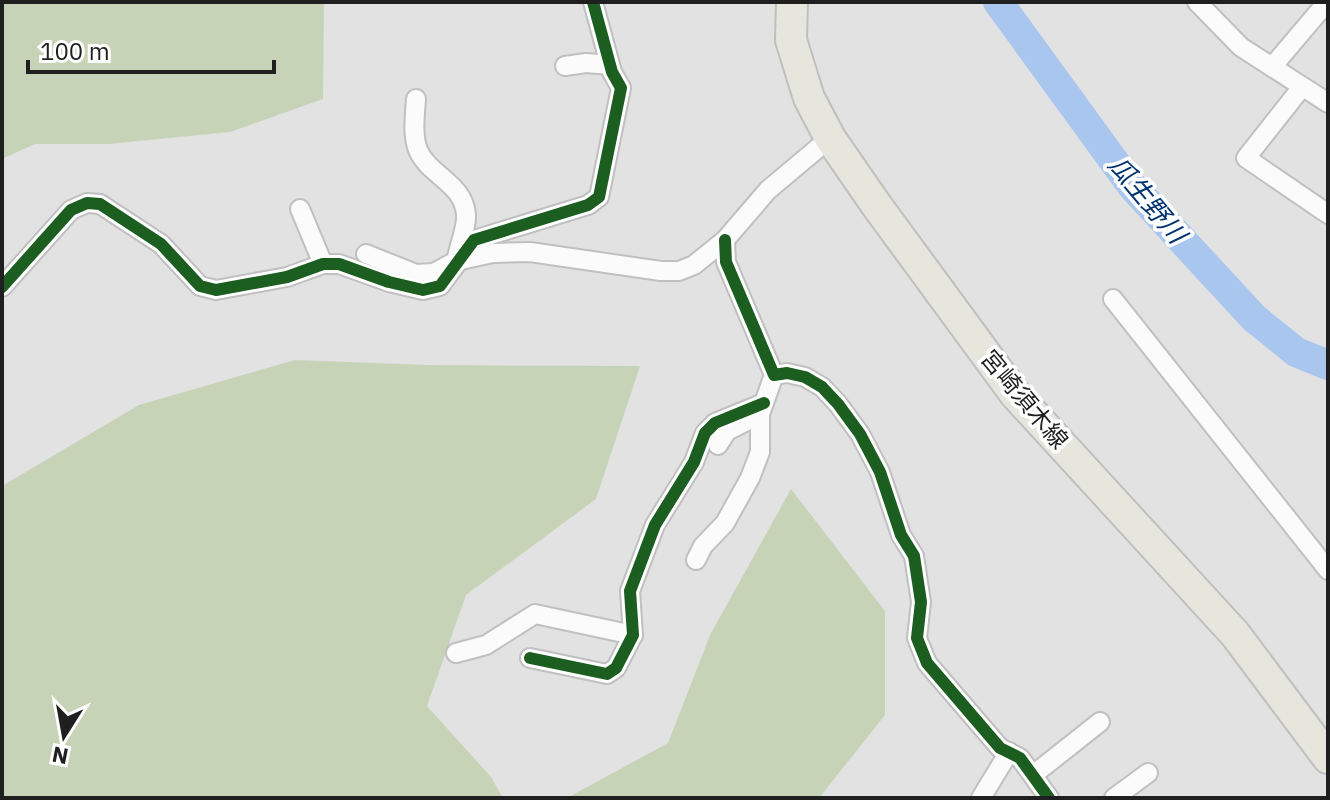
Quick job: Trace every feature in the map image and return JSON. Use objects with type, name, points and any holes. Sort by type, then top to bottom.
[{"type":"main road","name":"宮崎須木線","points":[[792,2],[791,40],[809,98],[830,138],[1015,394],[1235,634],[1328,758]]},
{"type":"street","points":[[2,287],[71,210],[87,203],[100,204],[161,244],[200,286],[216,290],[287,277],[323,264],[339,264],[389,282],[423,290],[440,286],[474,240],[588,205],[599,197],[621,88],[610,65],[593,2]]},
{"type":"street","points":[[1197,2],[1241,47],[1328,103]]},
{"type":"street","points":[[1272,67],[1327,2]]},
{"type":"street","points":[[565,66],[586,63],[610,65]]},
{"type":"street","points":[[1302,87],[1246,158],[1328,214]]},
{"type":"street","points":[[416,99],[414,122],[418,149],[462,198],[466,216],[456,261]]},
{"type":"street","points":[[366,254],[416,274],[434,273],[456,261],[493,253],[530,252],[679,271],[694,265],[725,240],[768,190],[830,138]]},
{"type":"street","points":[[300,209],[323,264]]},
{"type":"street","points":[[696,560],[703,546],[725,523],[750,478],[760,452],[762,408],[774,375],[726,262],[725,240]]},
{"type":"street","points":[[1113,299],[1328,570]]},
{"type":"street","points":[[774,375],[787,373],[805,377],[822,387],[860,434],[880,472],[901,535],[914,556],[921,602],[917,638],[927,663],[1000,748],[1020,758],[1049,798]]},
{"type":"street","points":[[718,445],[727,431],[762,408]]},
{"type":"street","points":[[530,658],[607,674],[616,668],[633,635],[630,591],[655,525],[694,462],[705,433],[715,423],[762,408]]},
{"type":"street","points":[[456,653],[486,645],[535,614],[633,635]]},
{"type":"street","points":[[1033,775],[1100,722]]},
{"type":"street","points":[[981,798],[1009,752]]},
{"type":"street","points":[[1114,798],[1148,773]]},
{"type":"green space","points":[[2,2],[324,2],[323,99],[230,132],[109,144],[35,144],[2,159]]},
{"type":"green space","points":[[295,360],[427,365],[640,366],[596,499],[466,595],[427,706],[491,777],[503,798],[2,798],[2,486],[139,405]]},
{"type":"green space","points":[[791,489],[885,611],[885,715],[819,798],[567,798],[668,743],[710,635]]},
{"type":"waterway","name":"瓜生野川","points":[[998,2],[1132,186],[1254,318],[1296,352],[1328,365]]},
{"type":"cycle path","points":[[2,287],[71,210],[87,203],[100,204],[161,244],[200,286],[216,290],[287,277],[323,264],[339,264],[389,282],[423,290],[440,286],[474,240],[588,205],[599,197],[621,88],[612,72],[593,2]]},
{"type":"cycle path","points":[[725,240],[726,262],[774,375],[787,373],[805,377],[822,387],[860,434],[880,472],[901,535],[914,556],[921,602],[917,638],[927,663],[1000,748],[1020,758],[1049,798]]},
{"type":"cycle path","points":[[530,658],[607,674],[616,668],[633,635],[630,591],[655,525],[694,462],[705,433],[715,423],[764,403]]}]
